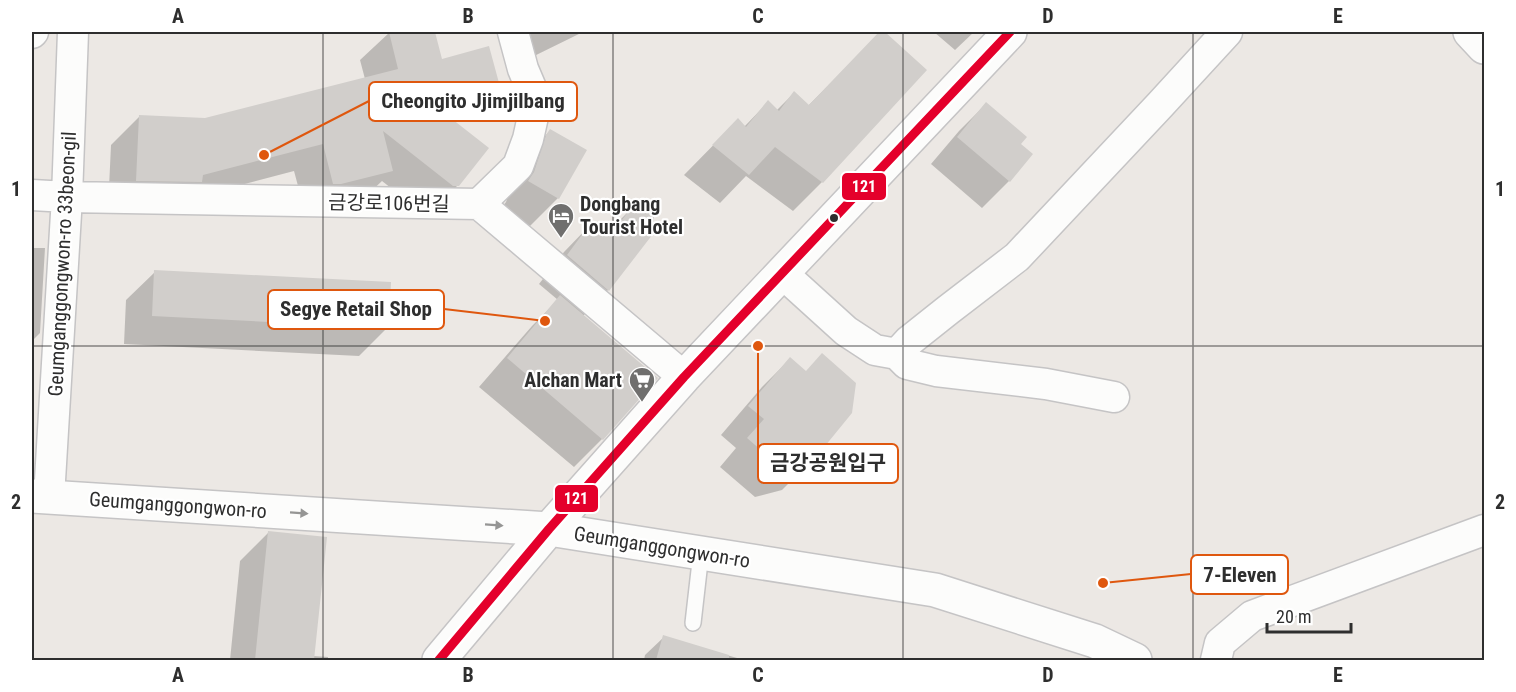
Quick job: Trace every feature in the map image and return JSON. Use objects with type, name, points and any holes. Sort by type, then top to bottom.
[{"type":"street","name":"Geumganggongwon-ro 33beon-gil","points":[[40,496],[67,197],[73,32]]},
{"type":"street","points":[[479,204],[519,166],[534,112],[534,95],[523,69],[513,32]]},
{"type":"street","points":[[439,660],[549,529],[684,377],[1010,32]]},
{"type":"street","points":[[897,354],[909,341],[1017,257],[1227,32]]},
{"type":"street","name":"금강로106번길","points":[[32,195],[479,204],[684,377]]},
{"type":"street","points":[[782,273],[846,331],[875,350],[897,354],[907,364],[936,371],[1046,384],[1114,397]]},
{"type":"street","name":"Geumganggongwon-ro","points":[[40,496],[549,529],[935,590],[1095,641],[1135,660]]},
{"type":"street","points":[[1216,660],[1220,643],[1252,616],[1485,530]]},
{"type":"lane","points":[[693,623],[701,553]]},
{"type":"building","points":[[389,32],[435,32],[442,59],[489,46],[499,83],[429,101],[489,148],[459,186],[453,186],[383,131],[393,171],[341,184],[333,184],[323,144],[203,175],[202,182],[136,181],[139,115],[205,118],[398,69]]},
{"type":"building","points":[[879,32],[885,32],[927,70],[823,183],[775,147],[749,175],[712,145],[738,118],[746,127],[768,100],[779,111],[794,91],[809,105]]},
{"type":"building","points":[[986,102],[1027,137],[1021,144],[1033,154],[1010,182],[957,137]]},
{"type":"building","points":[[550,129],[587,150],[559,199],[528,181],[534,172]]},
{"type":"building","points":[[636,202],[654,216],[653,227],[656,230],[609,291],[567,255],[592,221],[610,235]]},
{"type":"building","points":[[154,270],[391,282],[389,328],[152,316]]},
{"type":"building","points":[[560,295],[658,378],[603,440],[507,358]]},
{"type":"building","points":[[822,353],[856,383],[852,413],[812,462],[783,469],[747,438],[764,419],[748,406],[790,357],[806,371]]},
{"type":"building","points":[[268,531],[327,537],[314,660],[255,660]]},
{"type":"building","points":[[663,635],[729,655],[729,660],[656,660]]},
{"type":"transit line","name":"121","points":[[439,660],[549,529],[684,377],[1010,32]]},
{"type":"place","name":"Cheongito Jjimjilbang","points":[[264,155]]},
{"type":"place","name":"Dongbang Tourist Hotel","points":[[561,239]]},
{"type":"place","name":"Segye Retail Shop","points":[[545,321]]},
{"type":"place","name":"금강공원입구","points":[[758,346]]},
{"type":"place","name":"Alchan Mart","points":[[642,403]]},
{"type":"place","name":"7-Eleven","points":[[1103,583]]}]
